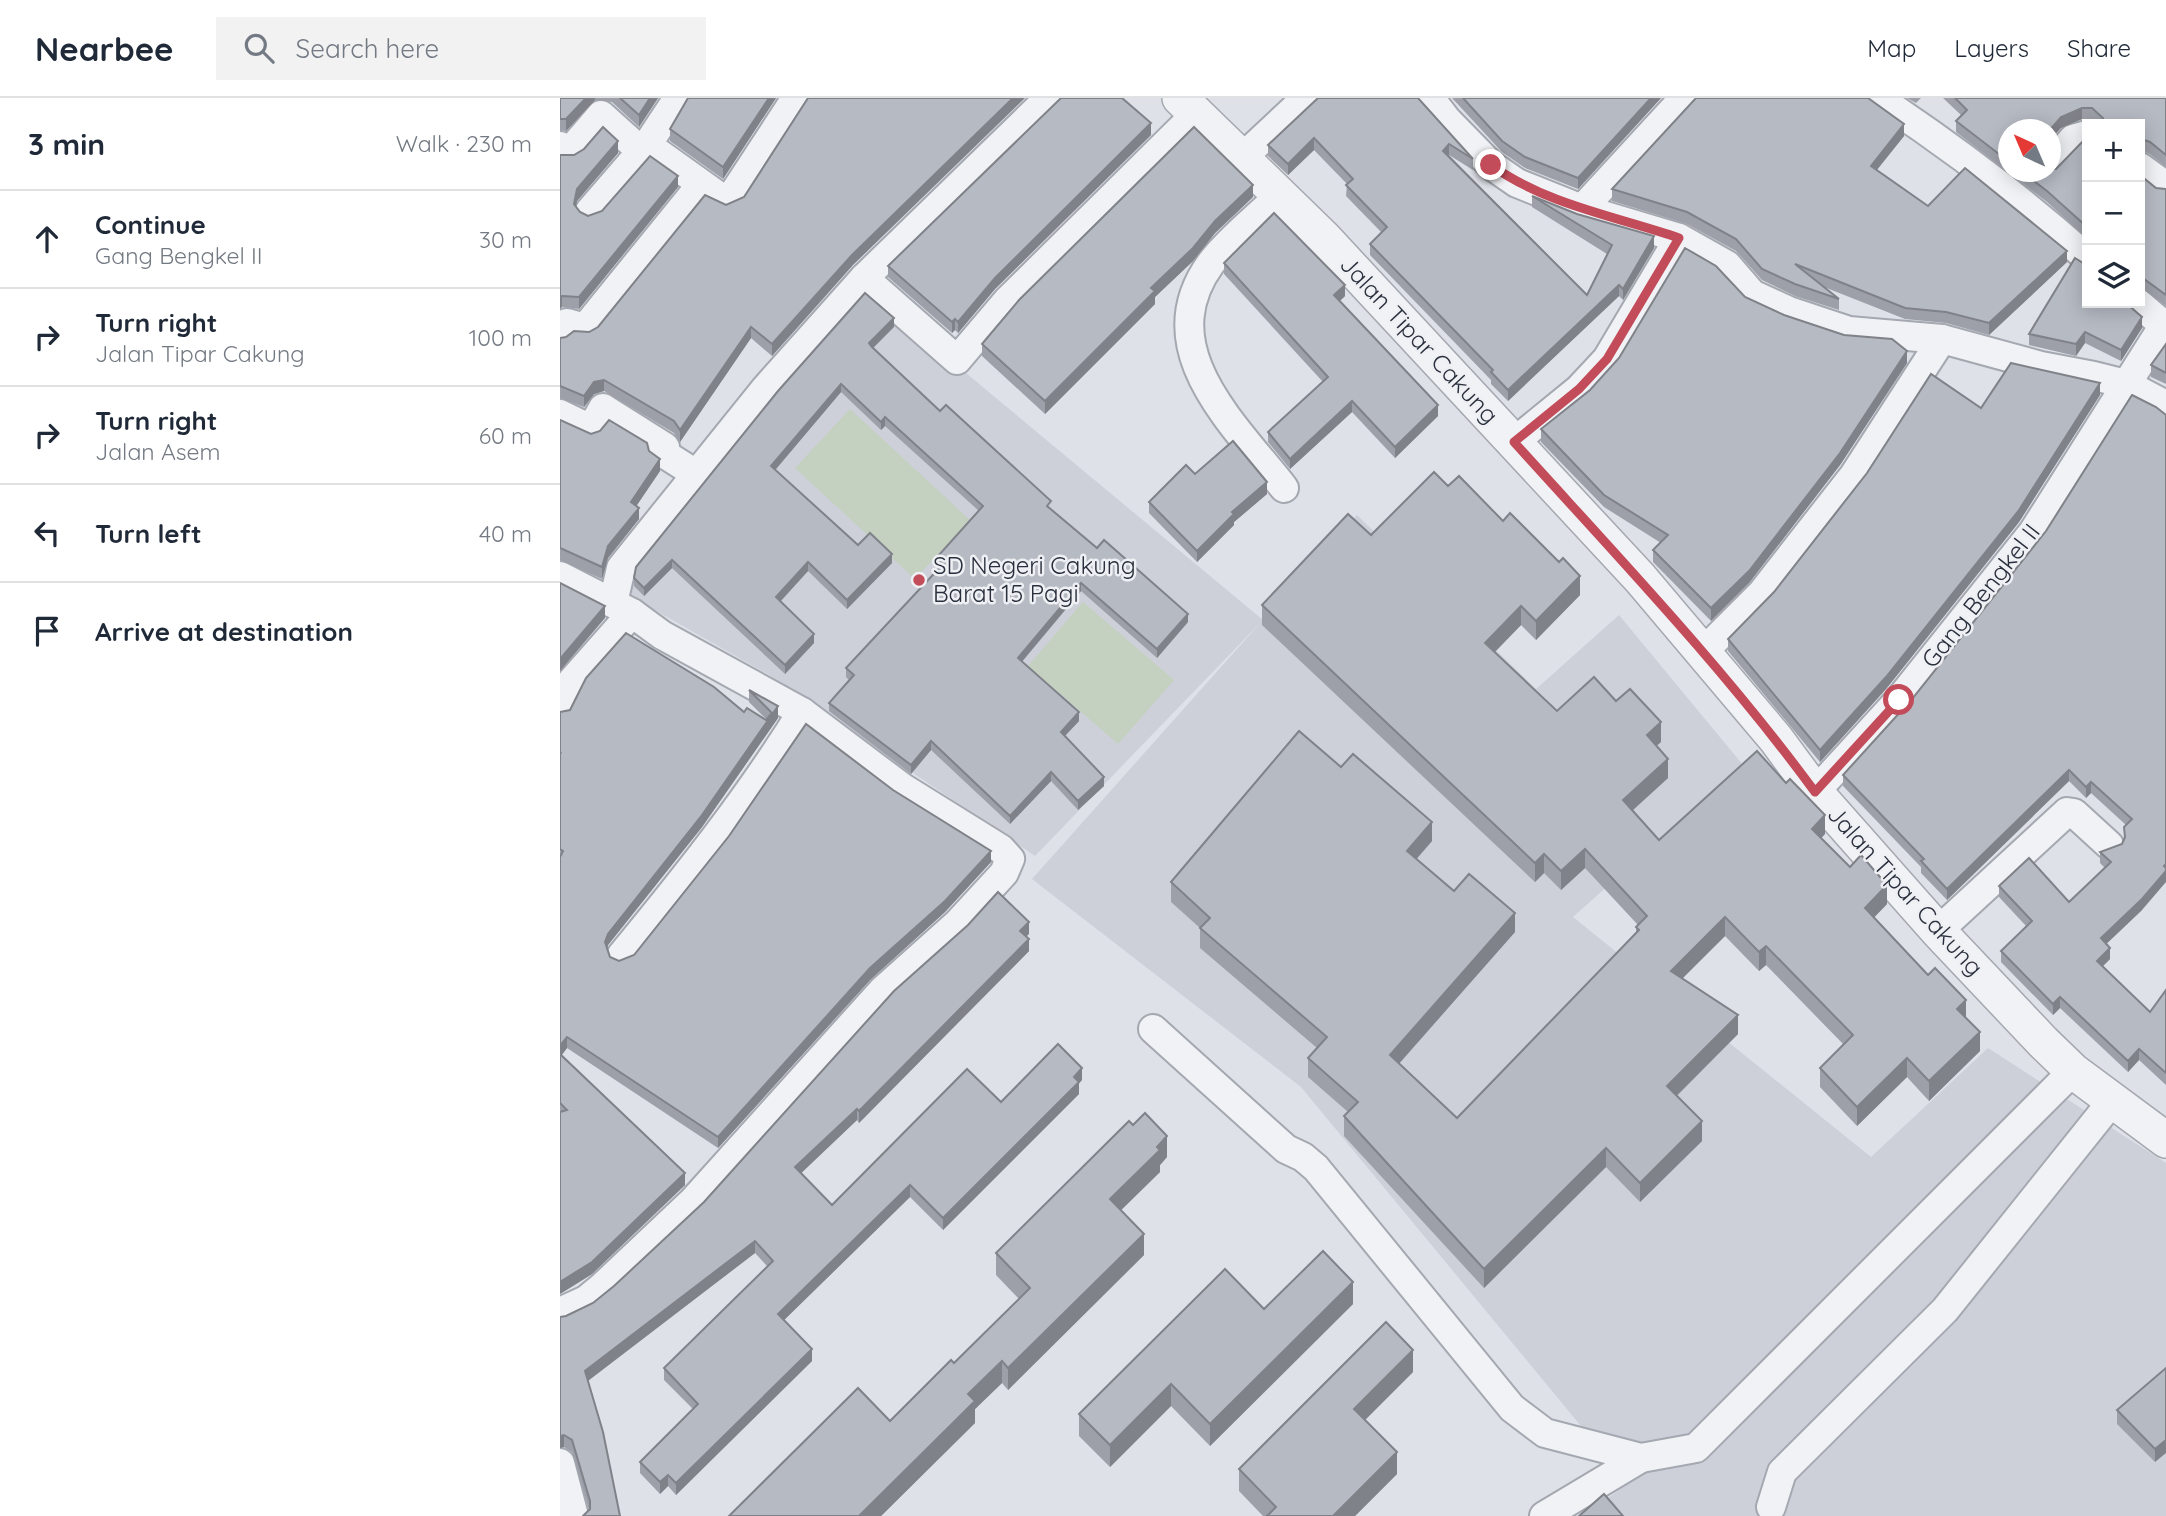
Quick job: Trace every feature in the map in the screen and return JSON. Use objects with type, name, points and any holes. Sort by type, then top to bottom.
[{"type":"street","points":[[590,211],[644,148],[678,98]]},
{"type":"street","points":[[560,146],[565,151],[572,150],[601,115],[644,148],[724,201],[730,199],[796,98]]},
{"type":"street","points":[[560,709],[572,681],[622,608],[621,568],[696,474],[765,389],[864,278],[1049,98]]},
{"type":"street","points":[[1243,157],[1306,98]]},
{"type":"street","points":[[1430,98],[1447,120],[1491,165],[1517,183],[1582,209],[1679,238],[1727,265],[1752,294],[1789,311],[1849,331],[1942,339],[2041,366],[2126,384],[2166,405]]},
{"type":"street","points":[[1582,209],[1684,98]]},
{"type":"street","points":[[1878,98],[1940,139],[2022,200],[2082,254]]},
{"type":"street","points":[[864,278],[957,360],[1007,301],[1188,106]]},
{"type":"street","name":"Jalan Tipar Cakung","points":[[1188,106],[1280,195],[1640,578],[1776,739],[1815,792],[1938,931],[2073,1071],[2166,1140]]},
{"type":"street","points":[[2061,153],[2073,139],[2082,136]]},
{"type":"street","points":[[2145,171],[2166,186]]},
{"type":"street","points":[[2022,200],[2037,182]]},
{"type":"street","points":[[560,332],[567,323],[585,328],[700,186]]},
{"type":"street","points":[[1280,195],[1212,262],[1198,285],[1190,311],[1189,335],[1195,365],[1209,390],[1284,488]]},
{"type":"street","points":[[1514,442],[1579,389],[1607,359],[1679,238]]},
{"type":"street","points":[[2144,308],[2165,326]]},
{"type":"street","name":"Gang Bengkel II","points":[[1815,792],[1899,700],[2033,532],[2165,326]]},
{"type":"street","points":[[1702,653],[1761,594],[1845,486],[1942,339]]},
{"type":"street","points":[[560,414],[591,429],[603,408],[665,447],[663,453],[696,474]]},
{"type":"street","points":[[560,576],[622,608],[662,635],[802,712],[903,788],[1001,849],[1010,859],[1004,873],[957,924],[882,992],[692,1202],[603,1286],[586,1300],[560,1312]]},
{"type":"street","points":[[621,956],[702,859],[760,779],[802,712]]},
{"type":"street","points":[[1938,931],[2067,812],[2074,813],[2109,845]]},
{"type":"street","points":[[1153,1029],[1286,1149],[1303,1157],[1316,1168],[1511,1408],[1545,1433],[1641,1458]]},
{"type":"street","points":[[1544,1516],[1641,1458],[1696,1448],[2073,1071]]},
{"type":"street","points":[[1771,1507],[1782,1472],[1945,1310],[2113,1100]]},
{"type":"street","points":[[560,1463],[574,1516]]},
{"type":"shaded area","points":[[866,290],[1263,620],[1357,515],[1536,689],[1619,615],[1743,765],[1573,917],[1871,1157],[1988,1048],[2166,1163],[2166,1516],[1584,1516],[1628,1483],[1301,1087],[1032,879],[1262,621],[1035,856],[769,675],[618,589]]},
{"type":"green space","points":[[850,409],[970,520],[915,579],[795,468]]},
{"type":"green space","points":[[1083,602],[1174,680],[1118,744],[1028,666]]},
{"type":"building","points":[[560,98],[586,98],[566,119],[560,119]]},
{"type":"building","points":[[620,98],[650,98],[639,115]]},
{"type":"building","points":[[688,98],[769,98],[723,167],[670,129]]},
{"type":"building","points":[[808,98],[1013,98],[852,255],[772,344],[751,327],[680,430],[674,421],[604,380],[594,382],[584,396],[560,386],[560,338],[574,331],[589,332],[598,327],[705,195],[726,205],[744,197]]},
{"type":"building","points":[[1061,98],[1122,98],[1151,123],[995,278],[958,322],[955,319],[952,322],[888,266]]},
{"type":"building","points":[[1318,98],[1418,98],[1473,159],[1449,144],[1443,151],[1587,295],[1612,245],[1532,196],[1577,214],[1654,236],[1623,289],[1619,285],[1508,390],[1491,372],[1493,370],[1370,244],[1387,227],[1346,185],[1353,179],[1314,138],[1288,164],[1268,145]]},
{"type":"building","points":[[1463,98],[1651,98],[1578,178],[1525,157],[1502,141]]},
{"type":"building","points":[[1696,98],[1868,98],[1904,124],[1871,166],[1928,206],[1965,168],[2067,251],[1989,323],[1946,312],[1905,308],[1795,264],[1839,299],[1795,284],[1762,269],[1736,239],[1687,212],[1612,189]]},
{"type":"building","points":[[1955,98],[2166,98],[2166,155],[2145,140],[2145,119],[2103,119],[2092,108],[2082,108],[2059,119],[1998,119],[1998,153],[1956,121],[1967,110]]},
{"type":"building","points":[[603,127],[618,141],[577,189],[574,204],[580,212],[588,216],[602,211],[650,156],[678,176],[579,297],[560,297],[560,155],[574,155],[584,149]]},
{"type":"building","points":[[1194,127],[1253,185],[1151,288],[1155,291],[1045,401],[982,344],[1019,300]]},
{"type":"building","points":[[2082,142],[2082,222],[2035,182],[2061,182],[2061,164]]},
{"type":"building","points":[[2145,179],[2156,188],[2166,189],[2166,295],[2145,280]]},
{"type":"building","points":[[1274,213],[1345,285],[1334,295],[1438,405],[1395,447],[1352,401],[1290,459],[1268,432],[1328,377],[1224,263]]},
{"type":"building","points":[[1685,248],[1716,266],[1745,297],[1784,315],[1844,335],[1892,339],[1907,351],[1840,453],[1749,571],[1711,608],[1653,550],[1668,535],[1604,495],[1541,429],[1590,390],[1619,358]]},
{"type":"building","points":[[2075,258],[2082,262],[2082,308],[2132,308],[2142,317],[2121,350],[2085,332],[2076,344],[2029,334]]},
{"type":"building","points":[[865,293],[894,318],[869,343],[872,347],[940,411],[946,405],[1051,501],[1047,506],[1097,548],[1104,540],[1188,614],[1157,649],[1081,583],[1018,658],[1079,712],[1061,732],[1104,777],[1078,801],[1051,772],[1010,816],[931,741],[911,765],[829,703],[854,675],[846,668],[944,563],[938,556],[983,506],[885,417],[881,422],[841,384],[771,466],[858,545],[870,533],[892,554],[847,600],[808,562],[776,597],[814,634],[785,665],[672,560],[644,588],[634,578],[636,567],[778,391]]},
{"type":"building","points":[[2166,344],[2166,373],[2151,365]]},
{"type":"building","points":[[2011,363],[2100,383],[2019,510],[1886,677],[1820,750],[1728,639],[1774,592],[1867,473],[1931,374],[1981,408]]},
{"type":"building","points":[[2132,395],[2166,415],[2166,871],[2142,899],[2101,938],[2110,948],[2097,961],[2150,1012],[2166,990],[2166,1073],[2139,1049],[2128,1061],[2060,997],[2053,1004],[2001,951],[2032,921],[1999,886],[2029,858],[2069,902],[2111,862],[2100,852],[2122,844],[2125,837],[2124,827],[2132,819],[2091,782],[2086,787],[2069,770],[1947,889],[1921,861],[1924,859],[1843,775],[1912,699],[2046,531]]},
{"type":"building","points":[[560,420],[591,434],[600,431],[609,420],[647,443],[649,451],[660,459],[631,502],[639,508],[608,546],[602,567],[560,548]]},
{"type":"building","points":[[1233,441],[1267,482],[1232,512],[1234,514],[1197,551],[1149,502],[1186,465],[1195,474]]},
{"type":"building","points":[[1434,472],[1448,486],[1459,476],[1503,521],[1510,513],[1559,562],[1563,558],[1580,576],[1536,621],[1521,606],[1485,643],[1557,711],[1594,677],[1616,701],[1630,689],[1661,722],[1647,735],[1668,759],[1623,800],[1659,840],[1757,751],[1786,783],[1790,779],[1825,815],[1812,829],[1850,867],[1861,855],[1887,885],[1865,908],[1928,975],[1935,968],[1966,1000],[1957,1009],[1980,1032],[1929,1081],[1907,1058],[1857,1107],[1820,1068],[1853,1035],[1766,946],[1759,952],[1725,917],[1671,971],[1738,1015],[1667,1086],[1702,1121],[1640,1183],[1606,1148],[1484,1269],[1344,1116],[1358,1102],[1308,1058],[1327,1037],[1200,928],[1210,918],[1171,882],[1299,731],[1341,767],[1353,754],[1432,822],[1407,851],[1454,891],[1469,874],[1515,913],[1390,1055],[1457,1118],[1639,930],[1636,927],[1647,916],[1585,849],[1561,871],[1544,854],[1535,863],[1262,605],[1348,514],[1371,535]]},
{"type":"building","points":[[560,583],[605,606],[560,659]]},
{"type":"building","points":[[626,633],[714,687],[744,712],[747,708],[766,720],[772,713],[749,690],[778,706],[702,815],[608,934],[605,942],[610,957],[619,961],[634,955],[729,836],[806,724],[893,790],[991,851],[945,901],[870,968],[718,1137],[567,1037],[560,1046],[560,857],[563,851],[560,849],[560,712],[570,710],[586,678]]},
{"type":"building","points":[[998,892],[1029,922],[1020,931],[1029,939],[859,1111],[857,1109],[795,1167],[832,1205],[967,1069],[1001,1102],[1058,1044],[1082,1068],[1074,1077],[1079,1082],[943,1218],[910,1185],[778,1314],[812,1349],[676,1483],[668,1475],[660,1482],[640,1462],[698,1404],[664,1368],[773,1261],[755,1241],[585,1371],[603,1432],[620,1516],[583,1516],[590,1509],[590,1501],[572,1440],[564,1435],[560,1436],[560,1317],[593,1303],[704,1202],[894,991],[968,925]]},
{"type":"building","points":[[560,1054],[685,1173],[592,1262],[560,1282],[560,1112],[567,1110],[560,1103]]},
{"type":"building","points":[[1145,1113],[1167,1136],[1157,1147],[1160,1150],[1110,1199],[1144,1234],[1008,1368],[1002,1361],[968,1394],[975,1401],[859,1516],[729,1516],[858,1388],[890,1421],[951,1360],[954,1363],[1030,1288],[996,1253],[1129,1121],[1133,1125]]},
{"type":"building","points":[[1323,1251],[1353,1282],[1210,1424],[1171,1384],[1110,1445],[1079,1414],[1225,1269],[1264,1309]]},
{"type":"building","points":[[1386,1322],[1413,1350],[1354,1409],[1397,1452],[1333,1516],[1267,1516],[1276,1507],[1239,1469]]},
{"type":"building","points":[[2166,1368],[2166,1440],[2155,1449],[2117,1410]]},
{"type":"building","points":[[1604,1494],[1623,1516],[1579,1516]]},
{"type":"place","name":"SD Negeri Cakung Barat 15 Pagi","points":[[919,580]]},
{"type":"route","points":[[1491,165],[1517,183],[1552,198],[1679,238],[1607,359],[1579,389],[1514,442],[1640,578],[1776,739],[1815,792],[1899,700]]}]
